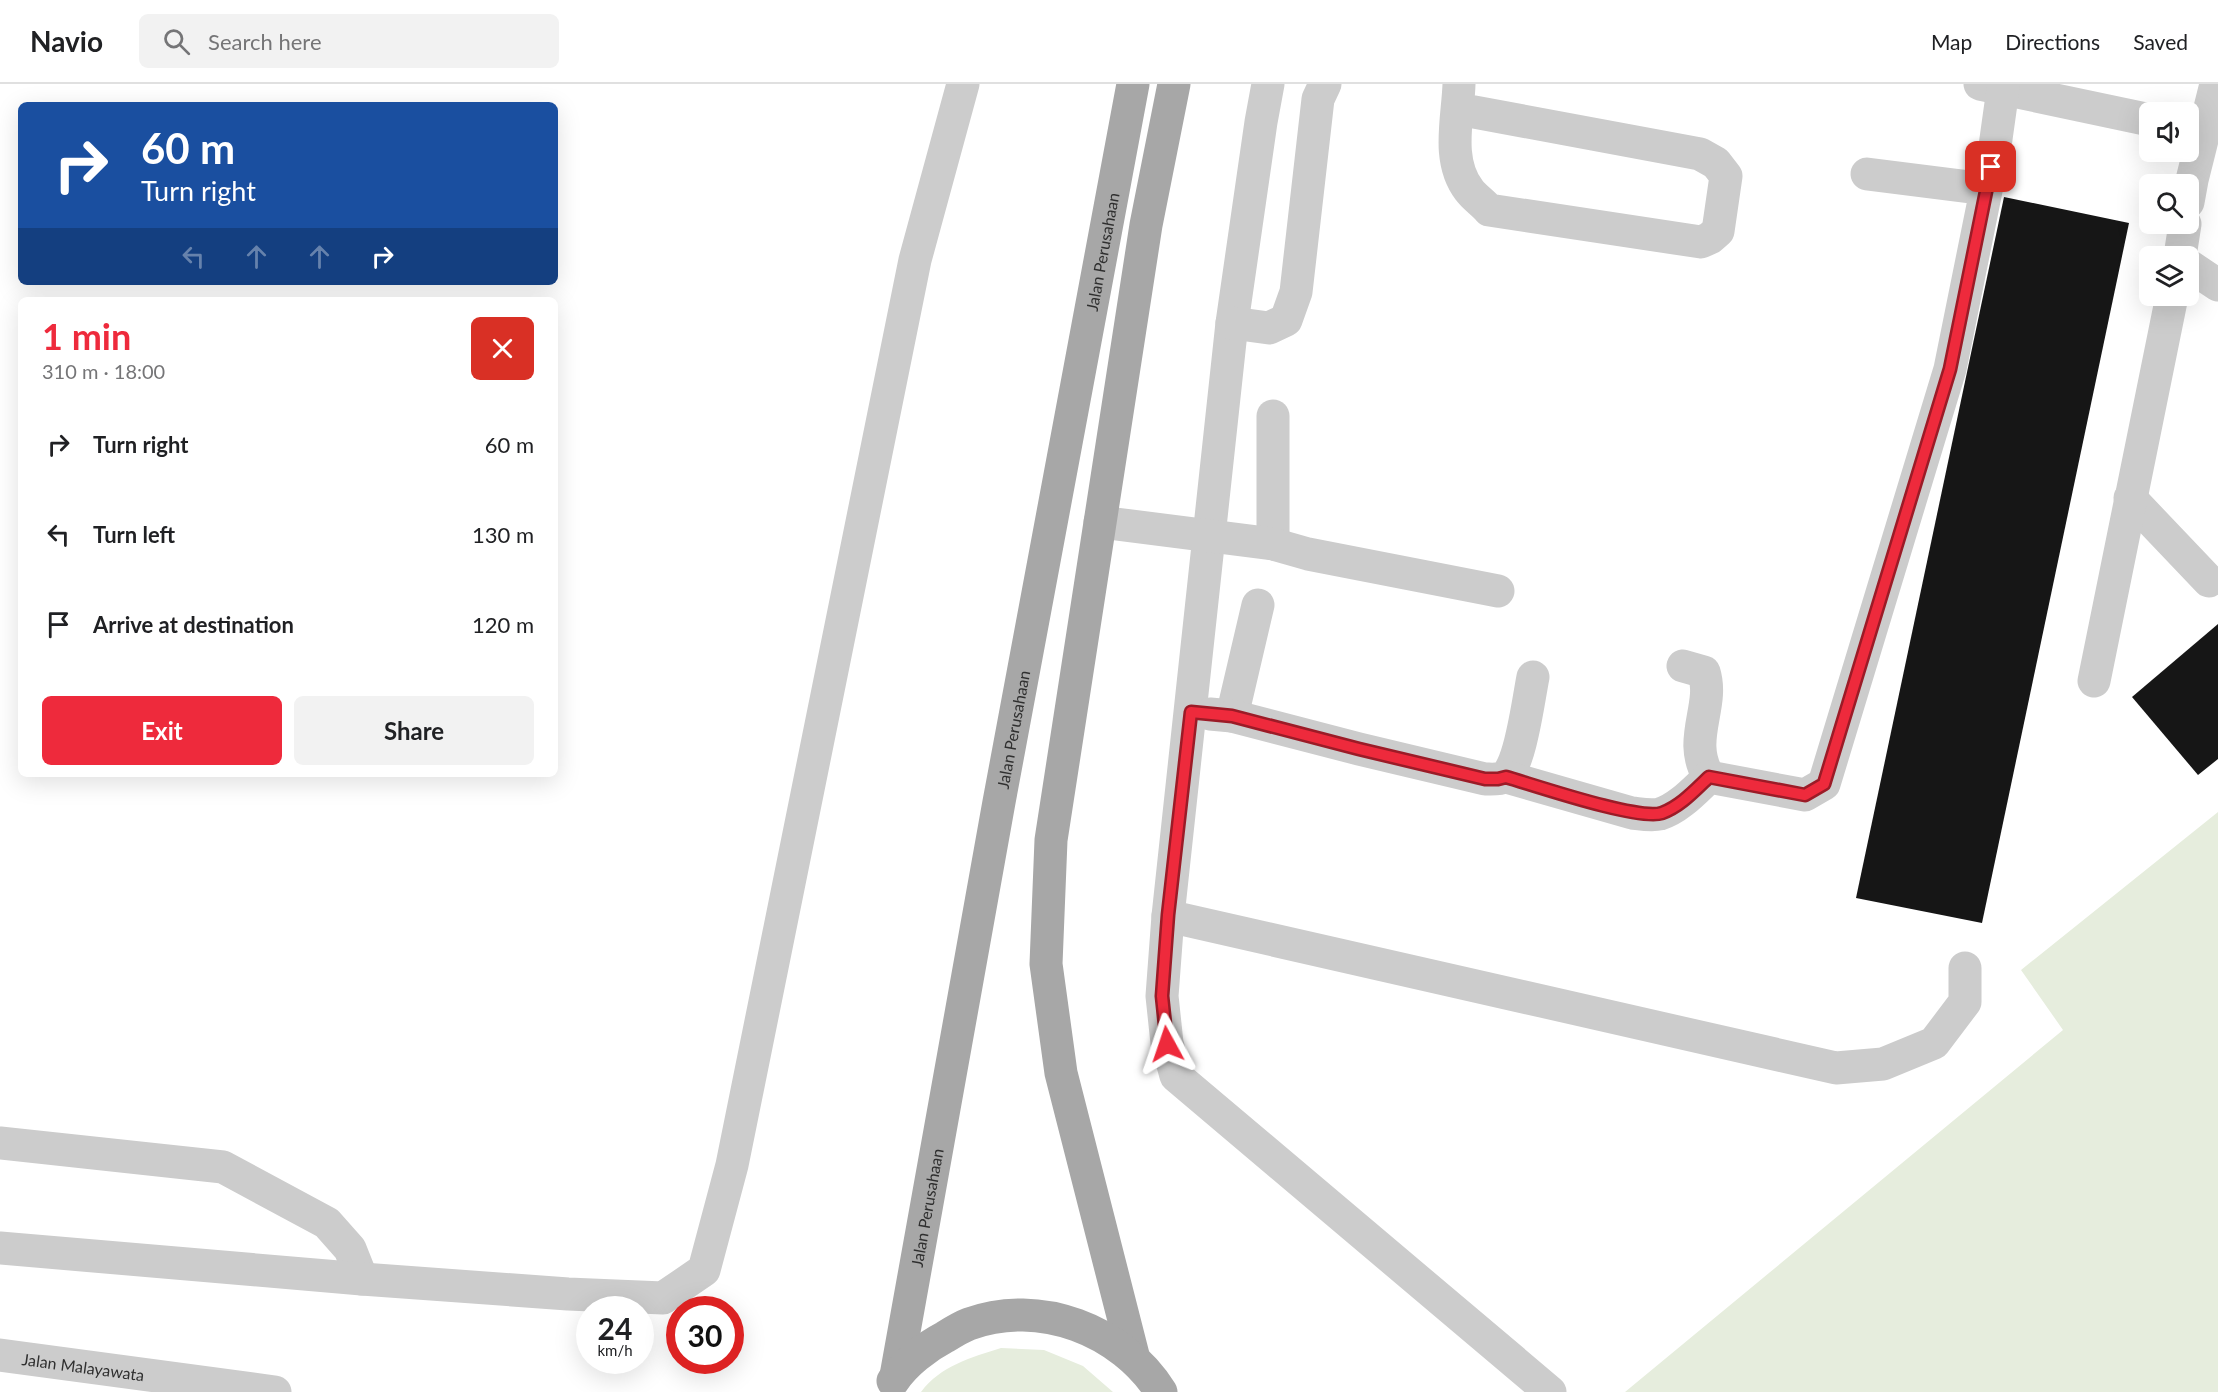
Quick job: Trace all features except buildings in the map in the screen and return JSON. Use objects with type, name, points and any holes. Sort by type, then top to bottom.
[{"type":"main road","name":"Jalan Perusahaan","points":[[891,1384],[1132,84]]},
{"type":"main road","points":[[1134,1359],[1061,1073],[1046,964],[1051,840],[1146,225],[1174,84]]},
{"type":"main road","points":[[891,1384],[929,1345],[969,1324],[1013,1315],[1059,1319],[1102,1335],[1134,1359],[1161,1391]]},
{"type":"street","points":[[0,1248],[362,1279],[568,1294],[663,1298],[704,1270],[732,1165],[915,260],[963,84]]},
{"type":"street","points":[[1268,84],[1232,323],[1168,915],[1162,996],[1167,1044],[1176,1076],[1550,1392]]},
{"type":"street","points":[[1232,323],[1269,328],[1286,320],[1296,292],[1318,99],[1325,84]]},
{"type":"street","points":[[2194,174],[2216,84]]},
{"type":"street","points":[[1709,777],[1805,795],[1824,784],[1950,369],[1995,146],[1992,86],[2139,118]]},
{"type":"street","points":[[1458,97],[1700,154],[1716,163],[1726,176],[1718,231],[1701,242],[1489,210],[1468,189],[1459,170],[1454,148],[1458,97]]},
{"type":"street","points":[[1866,174],[1986,189]]},
{"type":"street","points":[[2199,272],[2218,285]]},
{"type":"street","points":[[2094,681],[2170,306]]},
{"type":"street","points":[[1273,416],[1274,544]]},
{"type":"street","points":[[2130,498],[2209,581]]},
{"type":"street","points":[[1100,522],[1274,544],[1308,554],[1498,591]]},
{"type":"street","points":[[1232,716],[1258,605]]},
{"type":"street","points":[[1683,666],[1704,672],[1707,684],[1699,737],[1703,766],[1709,777]]},
{"type":"street","points":[[1506,777],[1513,767],[1518,751],[1533,677]]},
{"type":"street","points":[[1191,712],[1232,716],[1485,779],[1506,777],[1632,813],[1660,814],[1687,798],[1709,777]]},
{"type":"street","points":[[1168,915],[1836,1068],[1883,1064],[1934,1043],[1965,1002],[1965,968]]},
{"type":"street","points":[[0,1143],[223,1167],[327,1223],[350,1249],[362,1279]]},
{"type":"street","name":"Jalan Malayawata","points":[[0,1355],[275,1392]]},
{"type":"green space","points":[[2218,812],[2218,1392],[1625,1392],[2063,1030],[2021,970]]},
{"type":"green space","points":[[1001,1348],[1044,1350],[1083,1366],[1113,1392],[921,1392],[937,1375],[947,1369]]},
{"type":"route","points":[[1167,1044],[1162,996],[1168,915],[1191,712],[1232,716],[1485,779],[1506,777],[1632,813],[1660,814],[1687,798],[1709,777],[1805,795],[1824,784],[1950,369],[1991,167]]}]
